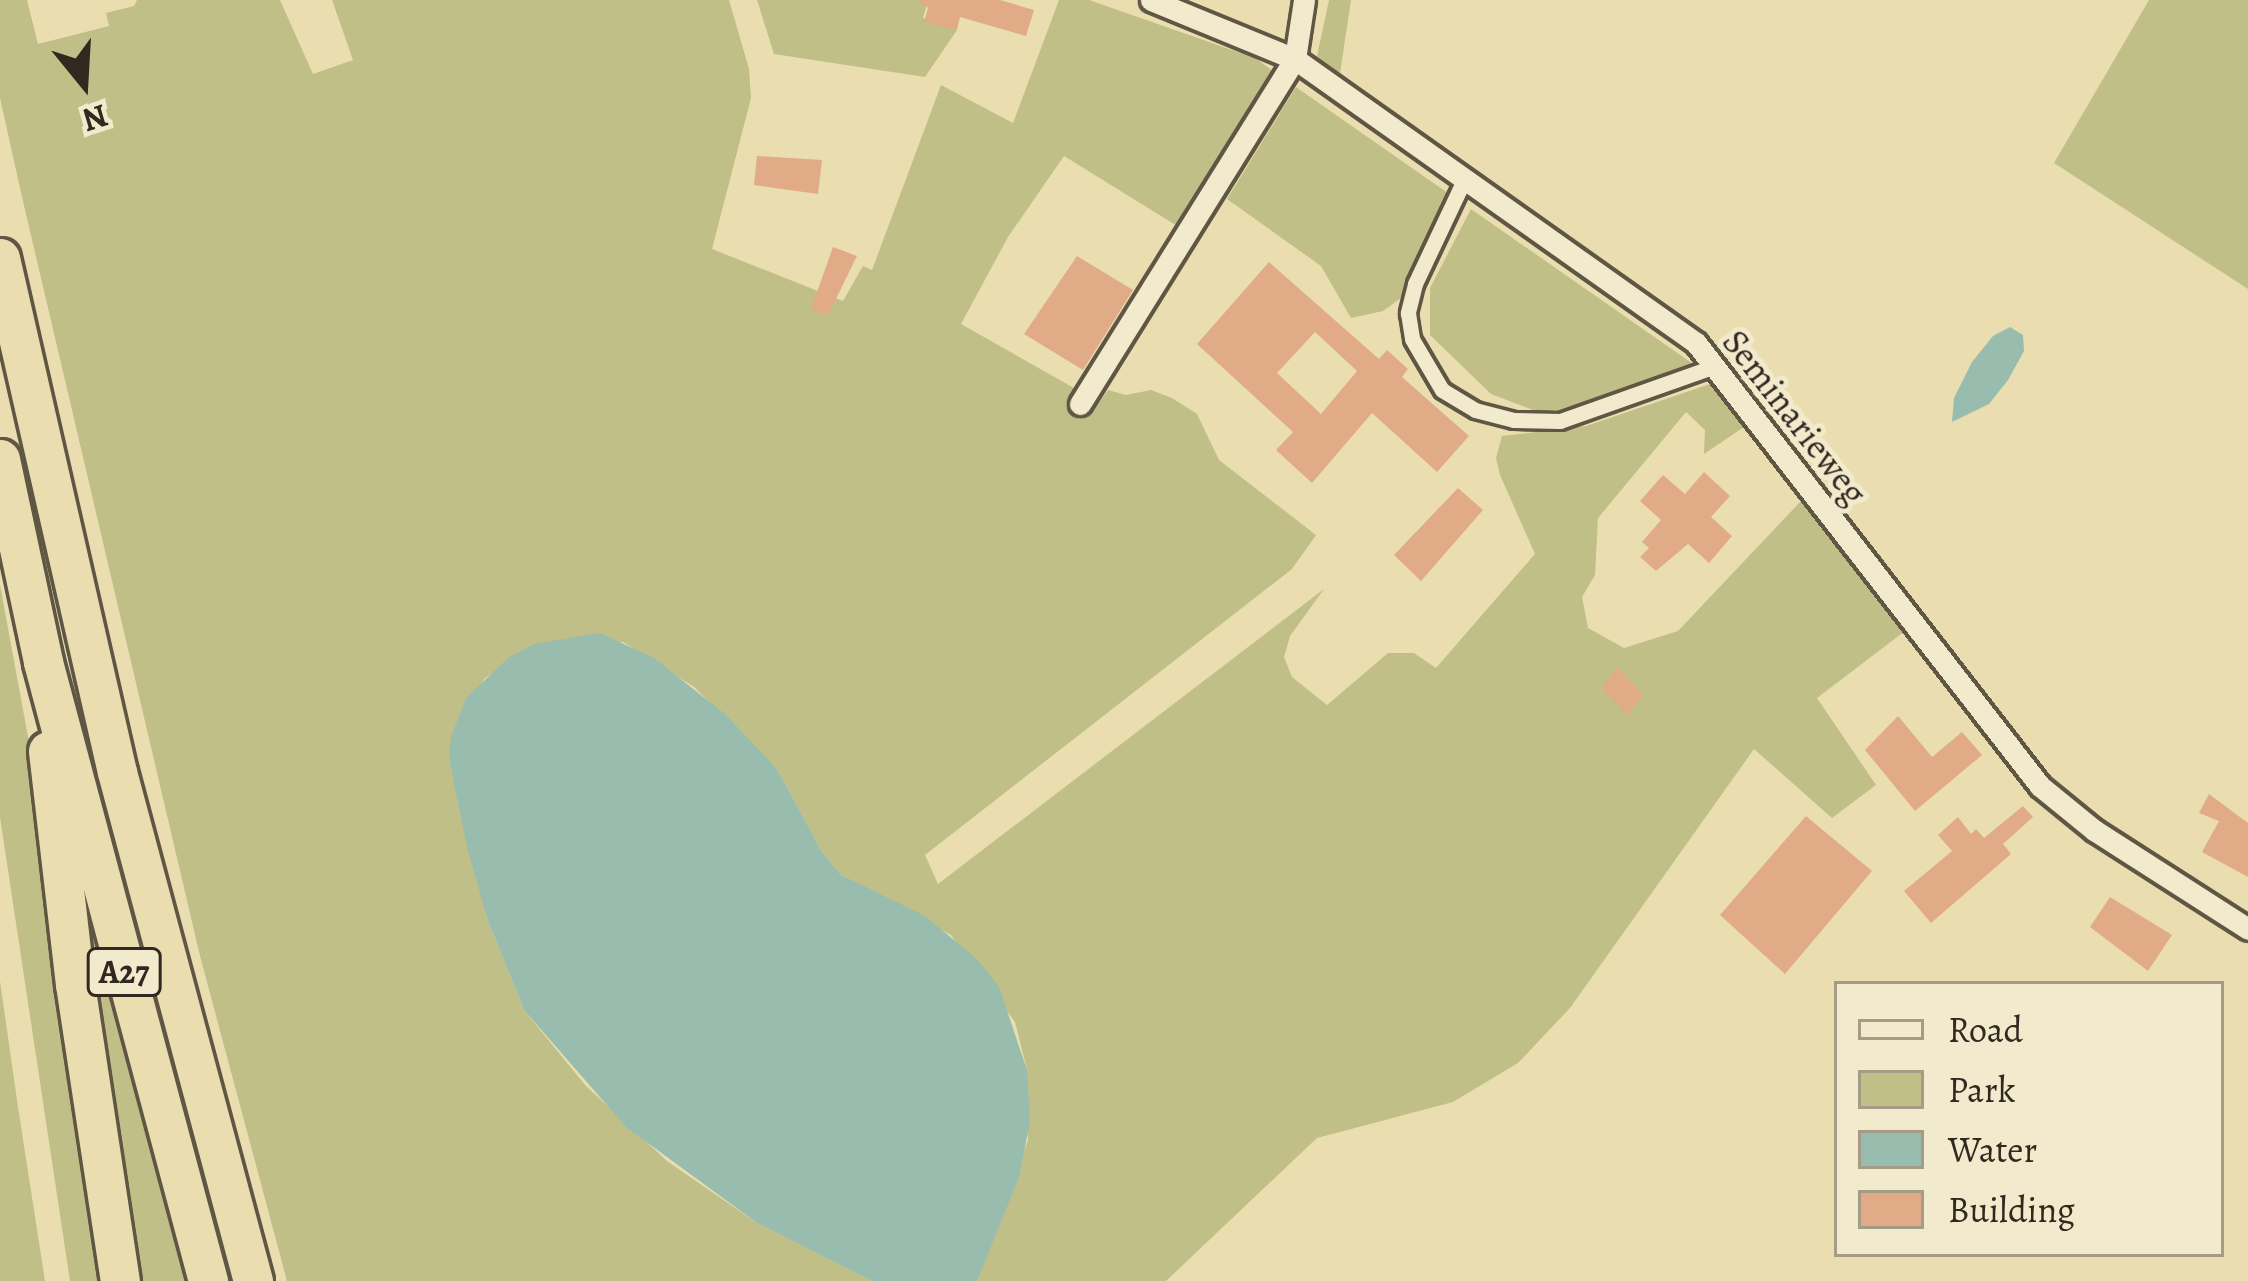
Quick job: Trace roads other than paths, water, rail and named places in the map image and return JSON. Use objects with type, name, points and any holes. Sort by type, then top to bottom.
[{"type":"highway","name":"A27","points":[[0,258],[117,772],[253,1281]]},
{"type":"highway","name":"A27","points":[[0,459],[44,662],[208,1281]]},
{"type":"highway","name":"A27","points":[[44,662],[49,779],[120,1281]]},
{"type":"street","name":"Seminarieweg","points":[[1151,0],[1295,59],[1696,343],[2040,786],[2094,830],[2248,929]]},
{"type":"street","points":[[1080,404],[1295,59],[1304,0]]},
{"type":"street","points":[[1465,178],[1415,284],[1408,313],[1412,339],[1442,390],[1475,410],[1514,420],[1560,421],[1715,366]]},
{"type":"water","points":[[2010,327],[2023,335],[2024,351],[2008,380],[1989,404],[1952,422],[1954,398],[1972,362],[1993,336]]},
{"type":"water","points":[[600,633],[654,658],[725,714],[777,769],[822,852],[841,875],[925,916],[977,959],[999,987],[1027,1070],[1030,1122],[1019,1177],[977,1281],[872,1281],[757,1223],[626,1127],[524,1010],[488,921],[467,847],[449,759],[451,737],[466,698],[508,658],[534,644]]}]
